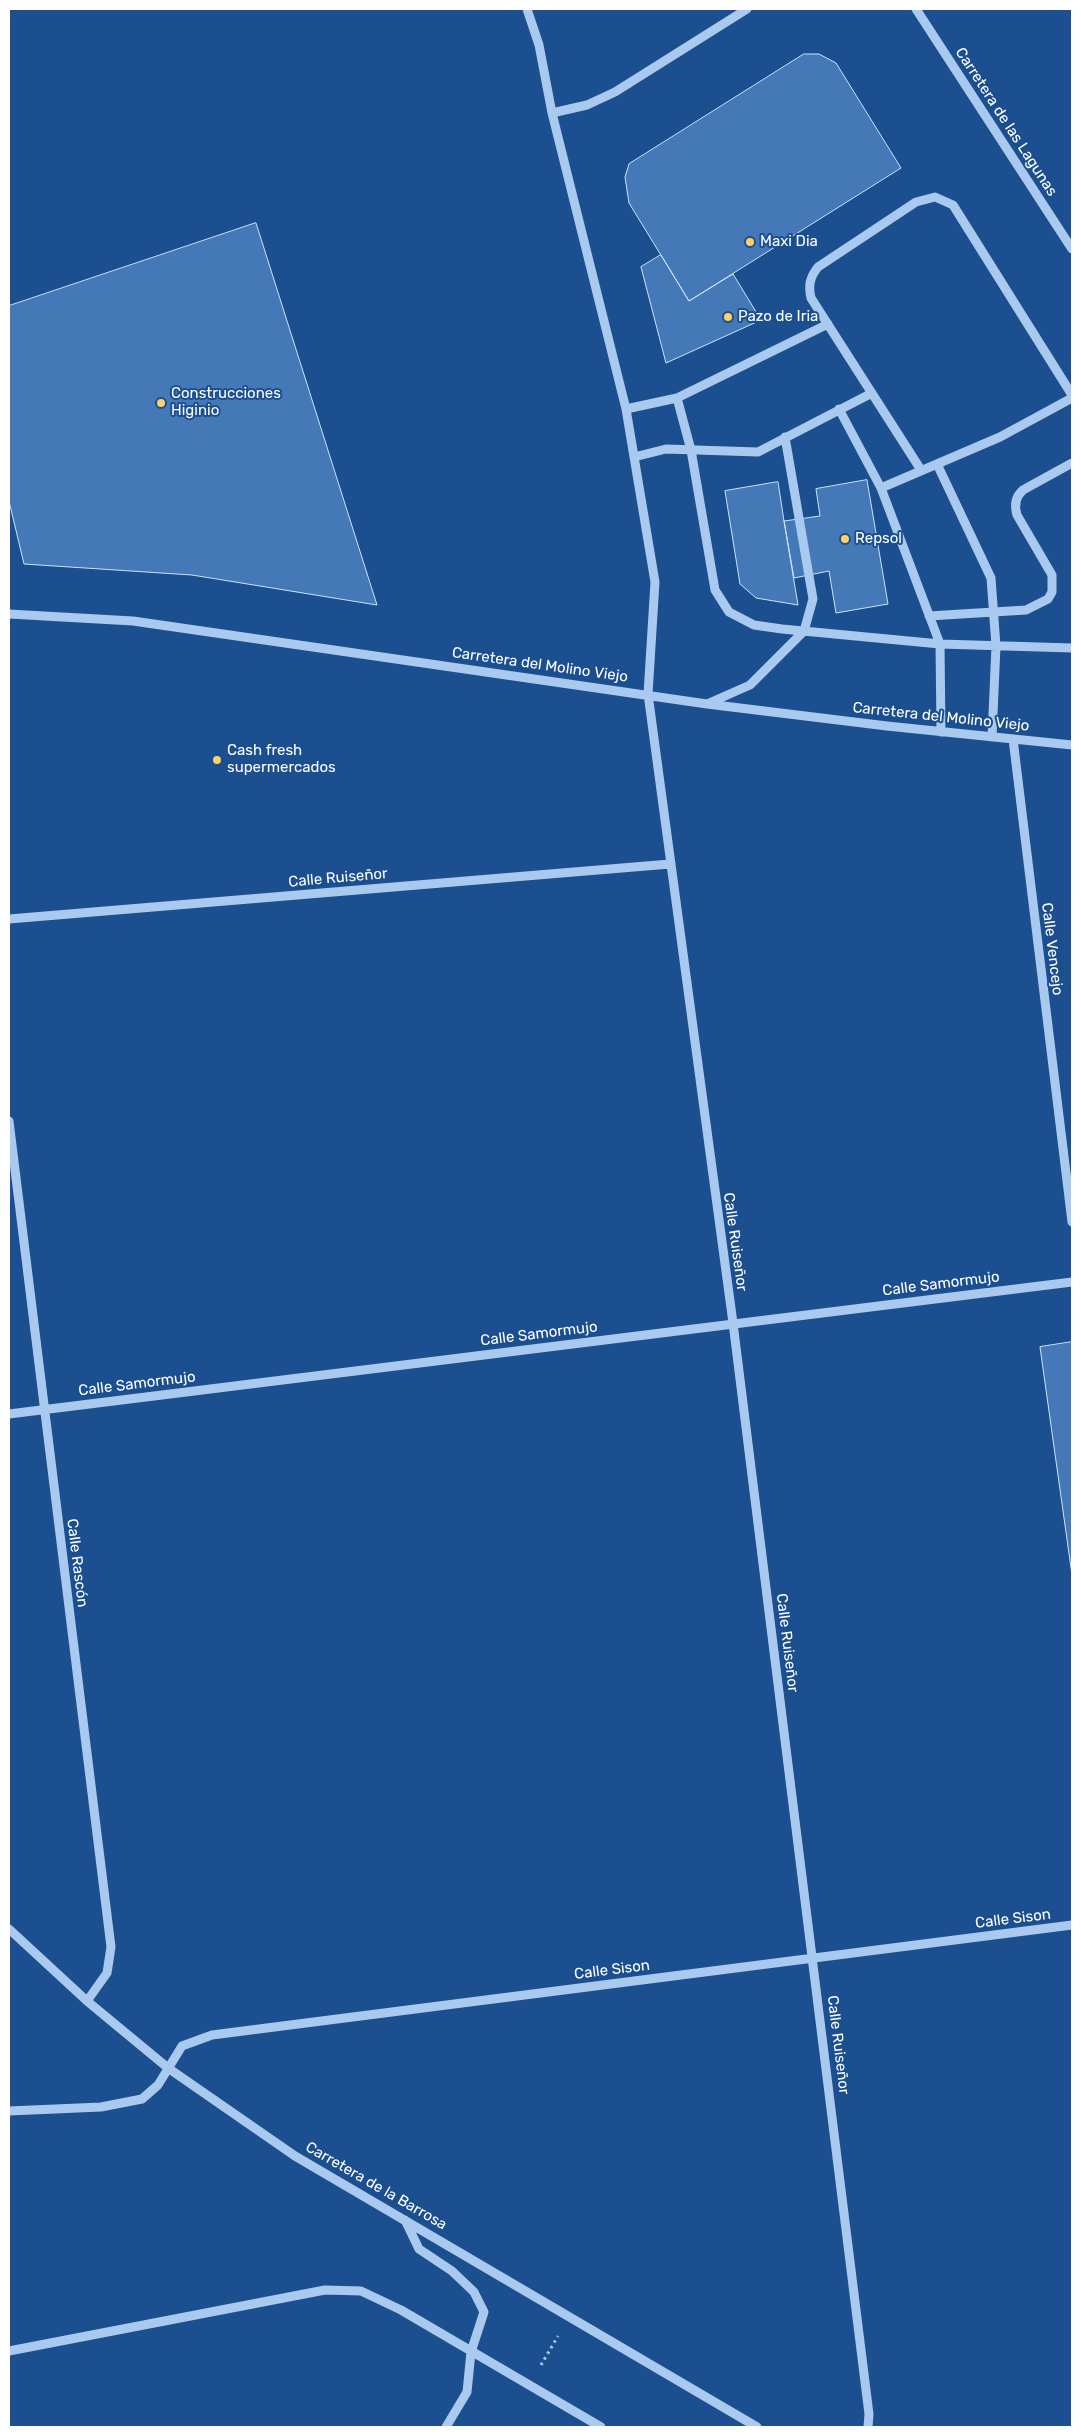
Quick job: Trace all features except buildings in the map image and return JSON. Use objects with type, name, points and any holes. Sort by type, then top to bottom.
[{"type":"street","name":"Calle Ruiseñor","points":[[527,9],[539,44],[552,113],[626,409],[654,582],[648,694],[733,1323],[868,2404],[868,2427]]},
{"type":"street","points":[[552,113],[587,105],[615,92],[746,9]]},
{"type":"street","name":"Carretera de las Lagunas","points":[[916,9],[1072,249]]},
{"type":"street","points":[[881,488],[1000,437],[1072,396],[953,205],[935,197],[916,202],[818,267],[813,273],[809,290],[811,298],[921,470]]},
{"type":"street","points":[[626,409],[677,398],[828,324]]},
{"type":"street","points":[[634,457],[666,449],[758,452],[872,393]]},
{"type":"street","points":[[677,398],[691,450],[715,590],[729,612],[754,625],[804,631],[940,644],[1072,648]]},
{"type":"street","points":[[839,409],[881,488],[940,644],[941,732]]},
{"type":"street","points":[[707,704],[750,685],[804,631],[813,599],[786,437]]},
{"type":"street","points":[[929,616],[1026,610],[1048,599],[1052,592],[1052,575],[1017,515],[1015,504],[1023,490],[1072,463]]},
{"type":"street","points":[[937,464],[991,578],[995,611],[996,646],[992,737]]},
{"type":"street","name":"Carretera del Molino Viejo","points":[[9,614],[133,621],[707,704],[941,732],[1070,742]]},
{"type":"street","name":"Calle Vencejo","points":[[1012,739],[1072,1222]]},
{"type":"street","name":"Calle Ruiseñor","points":[[9,919],[670,864]]},
{"type":"street","name":"Calle Rascón","points":[[9,1121],[111,1947],[107,1973],[87,2001]]},
{"type":"street","name":"Calle Samormujo","points":[[9,1414],[1072,1282]]},
{"type":"street","name":"Calle Sison","points":[[9,2111],[101,2107],[142,2099],[158,2086],[182,2046],[212,2035],[1072,1925]]},
{"type":"street","name":"Carretera de la Barrosa","points":[[9,1929],[87,2001],[168,2068],[295,2156],[757,2427]]},
{"type":"street","points":[[405,2220],[419,2249],[452,2271],[474,2292],[484,2312],[471,2352],[467,2392],[446,2427]]},
{"type":"street","points":[[9,2351],[325,2290],[361,2291],[401,2310],[602,2427]]},
{"type":"path","points":[[530,2386],[569,2317]]},
{"type":"place","name":"Maxi Dia","points":[[750,242]]},
{"type":"place","name":"Pazo de Iria","points":[[728,317]]},
{"type":"place","name":"Construcciones Higinio","points":[[161,403]]},
{"type":"place","name":"Repsol","points":[[845,539]]},
{"type":"place","name":"Cash fresh supermercados","points":[[217,760]]}]
